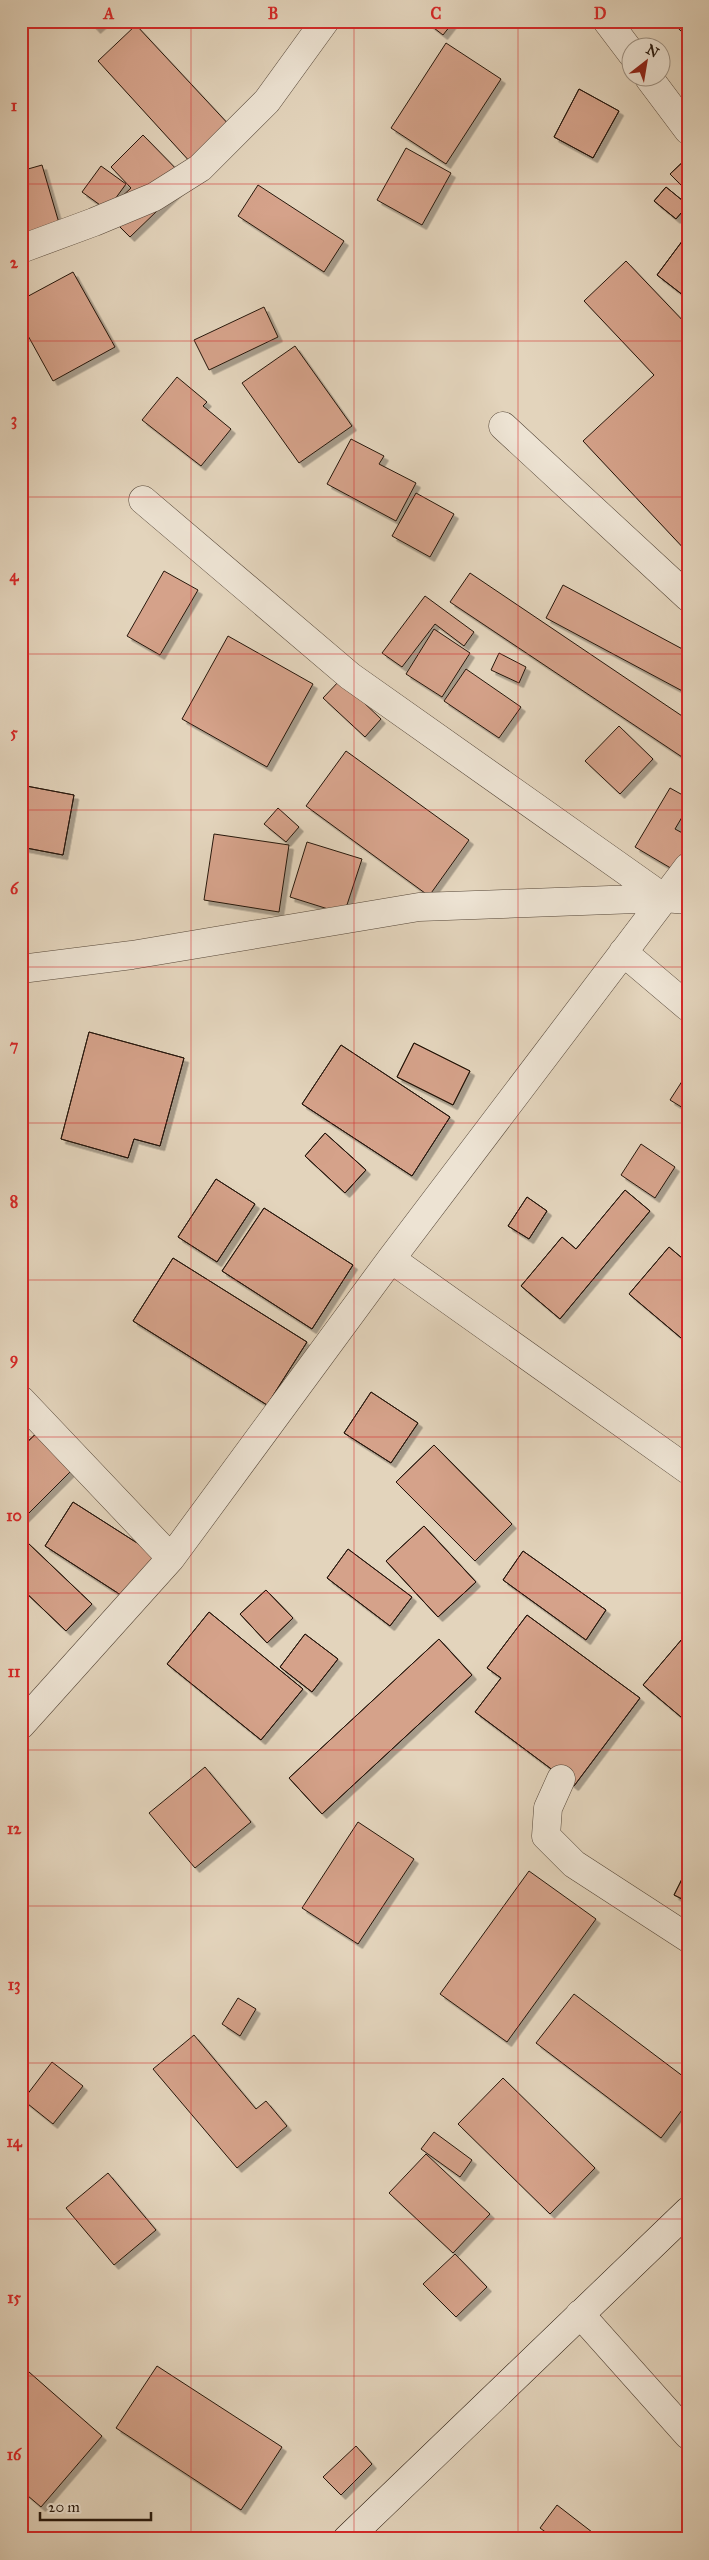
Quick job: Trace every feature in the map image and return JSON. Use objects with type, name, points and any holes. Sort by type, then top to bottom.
[{"type":"street","points":[[21,249],[154,197],[200,168],[267,101],[325,21]]},
{"type":"street","points":[[607,21],[622,41]]},
{"type":"street","points":[[656,88],[688,130]]},
{"type":"street","points":[[503,426],[688,597]]},
{"type":"street","points":[[143,500],[350,676],[676,899]]},
{"type":"street","points":[[21,1725],[171,1558],[391,1259],[624,952],[676,899],[688,867]]},
{"type":"street","points":[[21,969],[132,955],[419,907],[676,899]]},
{"type":"street","points":[[624,952],[688,1007]]},
{"type":"street","points":[[391,1259],[688,1470]]},
{"type":"street","points":[[21,1400],[171,1558]]},
{"type":"street","points":[[560,1779],[548,1808],[546,1836],[574,1864],[688,1938]]},
{"type":"street","points":[[347,2539],[688,2211]]},
{"type":"street","points":[[580,2314],[688,2435]]},
{"type":"building","points":[[89,21],[105,21],[96,29]]},
{"type":"building","points":[[425,21],[454,21],[443,35]]},
{"type":"building","points":[[671,21],[688,21],[688,38]]},
{"type":"building","points":[[671,21],[688,21],[688,38]]},
{"type":"building","points":[[136,25],[232,128],[192,164],[98,61]]},
{"type":"building","points":[[446,43],[501,79],[446,164],[391,128]]},
{"type":"building","points":[[579,89],[619,111],[593,158],[554,137]]},
{"type":"building","points":[[579,89],[619,111],[593,158],[554,137]]},
{"type":"building","points":[[143,135],[188,181],[130,237],[105,212],[131,188],[111,167]]},
{"type":"building","points":[[406,148],[451,173],[422,225],[377,200]]},
{"type":"building","points":[[688,157],[688,192],[670,174]]},
{"type":"building","points":[[688,157],[688,192],[670,174]]},
{"type":"building","points":[[42,165],[59,223],[21,234],[21,171]]},
{"type":"building","points":[[101,166],[126,184],[107,210],[82,192]]},
{"type":"building","points":[[258,185],[344,241],[324,272],[238,216]]},
{"type":"building","points":[[666,187],[688,205],[676,219],[654,201]]},
{"type":"building","points":[[666,187],[688,205],[676,219],[654,201]]},
{"type":"building","points":[[683,240],[688,243],[688,299],[657,275]]},
{"type":"building","points":[[683,240],[688,243],[688,299],[657,275]]},
{"type":"building","points":[[626,261],[688,326],[688,553],[583,441],[654,375],[584,301]]},
{"type":"building","points":[[73,272],[115,347],[53,381],[21,323],[21,300]]},
{"type":"building","points":[[264,307],[278,337],[209,370],[194,340]]},
{"type":"building","points":[[295,346],[352,426],[299,463],[242,383]]},
{"type":"building","points":[[177,377],[207,402],[203,406],[231,429],[201,466],[142,420]]},
{"type":"building","points":[[351,439],[384,456],[379,464],[416,483],[396,521],[327,484]]},
{"type":"building","points":[[416,493],[454,514],[430,557],[392,536]]},
{"type":"building","points":[[164,571],[198,590],[160,655],[127,636]]},
{"type":"building","points":[[470,573],[688,720],[688,761],[450,602]]},
{"type":"building","points":[[563,585],[688,652],[688,694],[546,618]]},
{"type":"building","points":[[425,596],[474,632],[464,646],[435,624],[402,667],[382,653]]},
{"type":"building","points":[[434,629],[470,653],[442,697],[406,674]]},
{"type":"building","points":[[228,636],[313,684],[267,767],[182,719]]},
{"type":"building","points":[[499,653],[526,667],[519,683],[491,670]]},
{"type":"building","points":[[466,669],[521,707],[499,738],[444,701]]},
{"type":"building","points":[[340,680],[381,719],[365,737],[323,698]]},
{"type":"building","points":[[619,726],[653,759],[620,794],[585,761]]},
{"type":"building","points":[[346,751],[469,840],[429,896],[306,806]]},
{"type":"building","points":[[21,785],[74,795],[63,855],[21,847]]},
{"type":"building","points":[[21,785],[74,795],[63,855],[21,847]]},
{"type":"building","points":[[670,788],[688,798],[688,807],[675,829],[688,836],[688,847],[674,870],[635,847]]},
{"type":"building","points":[[278,808],[299,827],[286,842],[264,824]]},
{"type":"building","points":[[214,834],[289,845],[279,912],[204,900]]},
{"type":"building","points":[[307,842],[362,859],[344,914],[290,897]]},
{"type":"building","points":[[89,1032],[184,1058],[160,1146],[134,1139],[128,1158],[61,1139]]},
{"type":"building","points":[[89,1032],[184,1058],[160,1146],[134,1139],[128,1158],[61,1139]]},
{"type":"building","points":[[414,1043],[470,1071],[453,1105],[397,1077]]},
{"type":"building","points":[[414,1043],[470,1071],[453,1105],[397,1077]]},
{"type":"building","points":[[341,1045],[450,1117],[412,1176],[302,1104]]},
{"type":"building","points":[[341,1045],[450,1117],[412,1176],[302,1104]]},
{"type":"building","points":[[688,1072],[688,1111],[670,1100]]},
{"type":"building","points":[[325,1133],[366,1170],[345,1193],[305,1156]]},
{"type":"building","points":[[325,1133],[366,1170],[345,1193],[305,1156]]},
{"type":"building","points":[[641,1144],[675,1167],[655,1198],[621,1175]]},
{"type":"building","points":[[216,1179],[255,1204],[217,1262],[178,1237]]},
{"type":"building","points":[[216,1179],[255,1204],[217,1262],[178,1237]]},
{"type":"building","points":[[625,1190],[650,1211],[560,1319],[521,1286],[562,1237],[576,1249]]},
{"type":"building","points":[[625,1190],[650,1211],[560,1319],[521,1286],[562,1237],[576,1249]]},
{"type":"building","points":[[527,1197],[547,1211],[529,1239],[508,1226]]},
{"type":"building","points":[[527,1197],[547,1211],[529,1239],[508,1226]]},
{"type":"building","points":[[264,1208],[353,1265],[312,1329],[222,1271]]},
{"type":"building","points":[[264,1208],[353,1265],[312,1329],[222,1271]]},
{"type":"building","points":[[669,1247],[688,1263],[687,1343],[629,1294]]},
{"type":"building","points":[[669,1247],[688,1263],[687,1343],[629,1294]]},
{"type":"building","points":[[173,1258],[307,1342],[267,1405],[133,1321]]},
{"type":"building","points":[[173,1258],[307,1342],[267,1405],[133,1321]]},
{"type":"building","points":[[371,1392],[418,1423],[391,1463],[344,1433]]},
{"type":"building","points":[[371,1392],[418,1423],[391,1463],[344,1433]]},
{"type":"building","points":[[44,1426],[79,1463],[23,1519],[21,1448]]},
{"type":"building","points":[[44,1426],[79,1463],[23,1519],[21,1448]]},
{"type":"building","points":[[434,1445],[512,1524],[475,1561],[396,1482]]},
{"type":"building","points":[[434,1445],[512,1524],[475,1561],[396,1482]]},
{"type":"building","points":[[73,1502],[156,1555],[127,1599],[45,1546]]},
{"type":"building","points":[[73,1502],[156,1555],[127,1599],[45,1546]]},
{"type":"building","points":[[424,1526],[476,1582],[438,1617],[386,1561]]},
{"type":"building","points":[[424,1526],[476,1582],[438,1617],[386,1561]]},
{"type":"building","points":[[28,1543],[92,1604],[66,1631],[21,1588],[21,1550]]},
{"type":"building","points":[[28,1543],[92,1604],[66,1631],[21,1588],[21,1550]]},
{"type":"building","points":[[348,1549],[412,1597],[390,1626],[327,1578]]},
{"type":"building","points":[[348,1549],[412,1597],[390,1626],[327,1578]]},
{"type":"building","points":[[523,1551],[606,1610],[586,1640],[503,1580]]},
{"type":"building","points":[[523,1551],[606,1610],[586,1640],[503,1580]]},
{"type":"building","points":[[266,1590],[293,1618],[267,1643],[240,1614]]},
{"type":"building","points":[[266,1590],[293,1618],[267,1643],[240,1614]]},
{"type":"building","points":[[209,1612],[303,1689],[261,1740],[167,1664]]},
{"type":"building","points":[[209,1612],[303,1689],[261,1740],[167,1664]]},
{"type":"building","points":[[527,1615],[640,1698],[574,1786],[475,1712],[501,1678],[487,1668]]},
{"type":"building","points":[[527,1615],[640,1698],[574,1786],[475,1712],[501,1678],[487,1668]]},
{"type":"building","points":[[688,1632],[688,1710],[681,1717],[643,1685]]},
{"type":"building","points":[[688,1632],[688,1710],[681,1717],[643,1685]]},
{"type":"building","points":[[305,1634],[338,1659],[312,1692],[280,1667]]},
{"type":"building","points":[[305,1634],[338,1659],[312,1692],[280,1667]]},
{"type":"building","points":[[439,1639],[472,1675],[322,1814],[289,1778]]},
{"type":"building","points":[[439,1639],[472,1675],[322,1814],[289,1778]]},
{"type":"building","points":[[205,1767],[251,1822],[195,1868],[149,1813]]},
{"type":"building","points":[[358,1822],[414,1859],[358,1944],[302,1908]]},
{"type":"building","points":[[688,1867],[688,1902],[674,1895]]},
{"type":"building","points":[[688,1867],[688,1902],[674,1895]]},
{"type":"building","points":[[529,1871],[596,1919],[507,2042],[440,1994]]},
{"type":"building","points":[[574,1994],[688,2080],[688,2102],[661,2138],[536,2043]]},
{"type":"building","points":[[238,1998],[256,2009],[240,2036],[222,2024]]},
{"type":"building","points":[[194,2035],[256,2109],[266,2101],[287,2126],[237,2168],[153,2069]]},
{"type":"building","points":[[52,2062],[83,2086],[53,2124],[23,2100]]},
{"type":"building","points":[[503,2078],[595,2168],[550,2214],[458,2124]]},
{"type":"building","points":[[434,2132],[472,2160],[460,2177],[421,2149]]},
{"type":"building","points":[[426,2154],[490,2214],[453,2253],[389,2193]]},
{"type":"building","points":[[108,2173],[156,2230],[114,2265],[66,2208]]},
{"type":"building","points":[[455,2254],[487,2287],[456,2317],[423,2284]]},
{"type":"building","points":[[21,2365],[102,2436],[41,2507],[21,2490]]},
{"type":"building","points":[[157,2366],[282,2447],[241,2510],[116,2428]]},
{"type":"building","points":[[356,2446],[372,2464],[341,2495],[323,2477]]},
{"type":"building","points":[[557,2505],[601,2539],[555,2539],[540,2528]]}]
